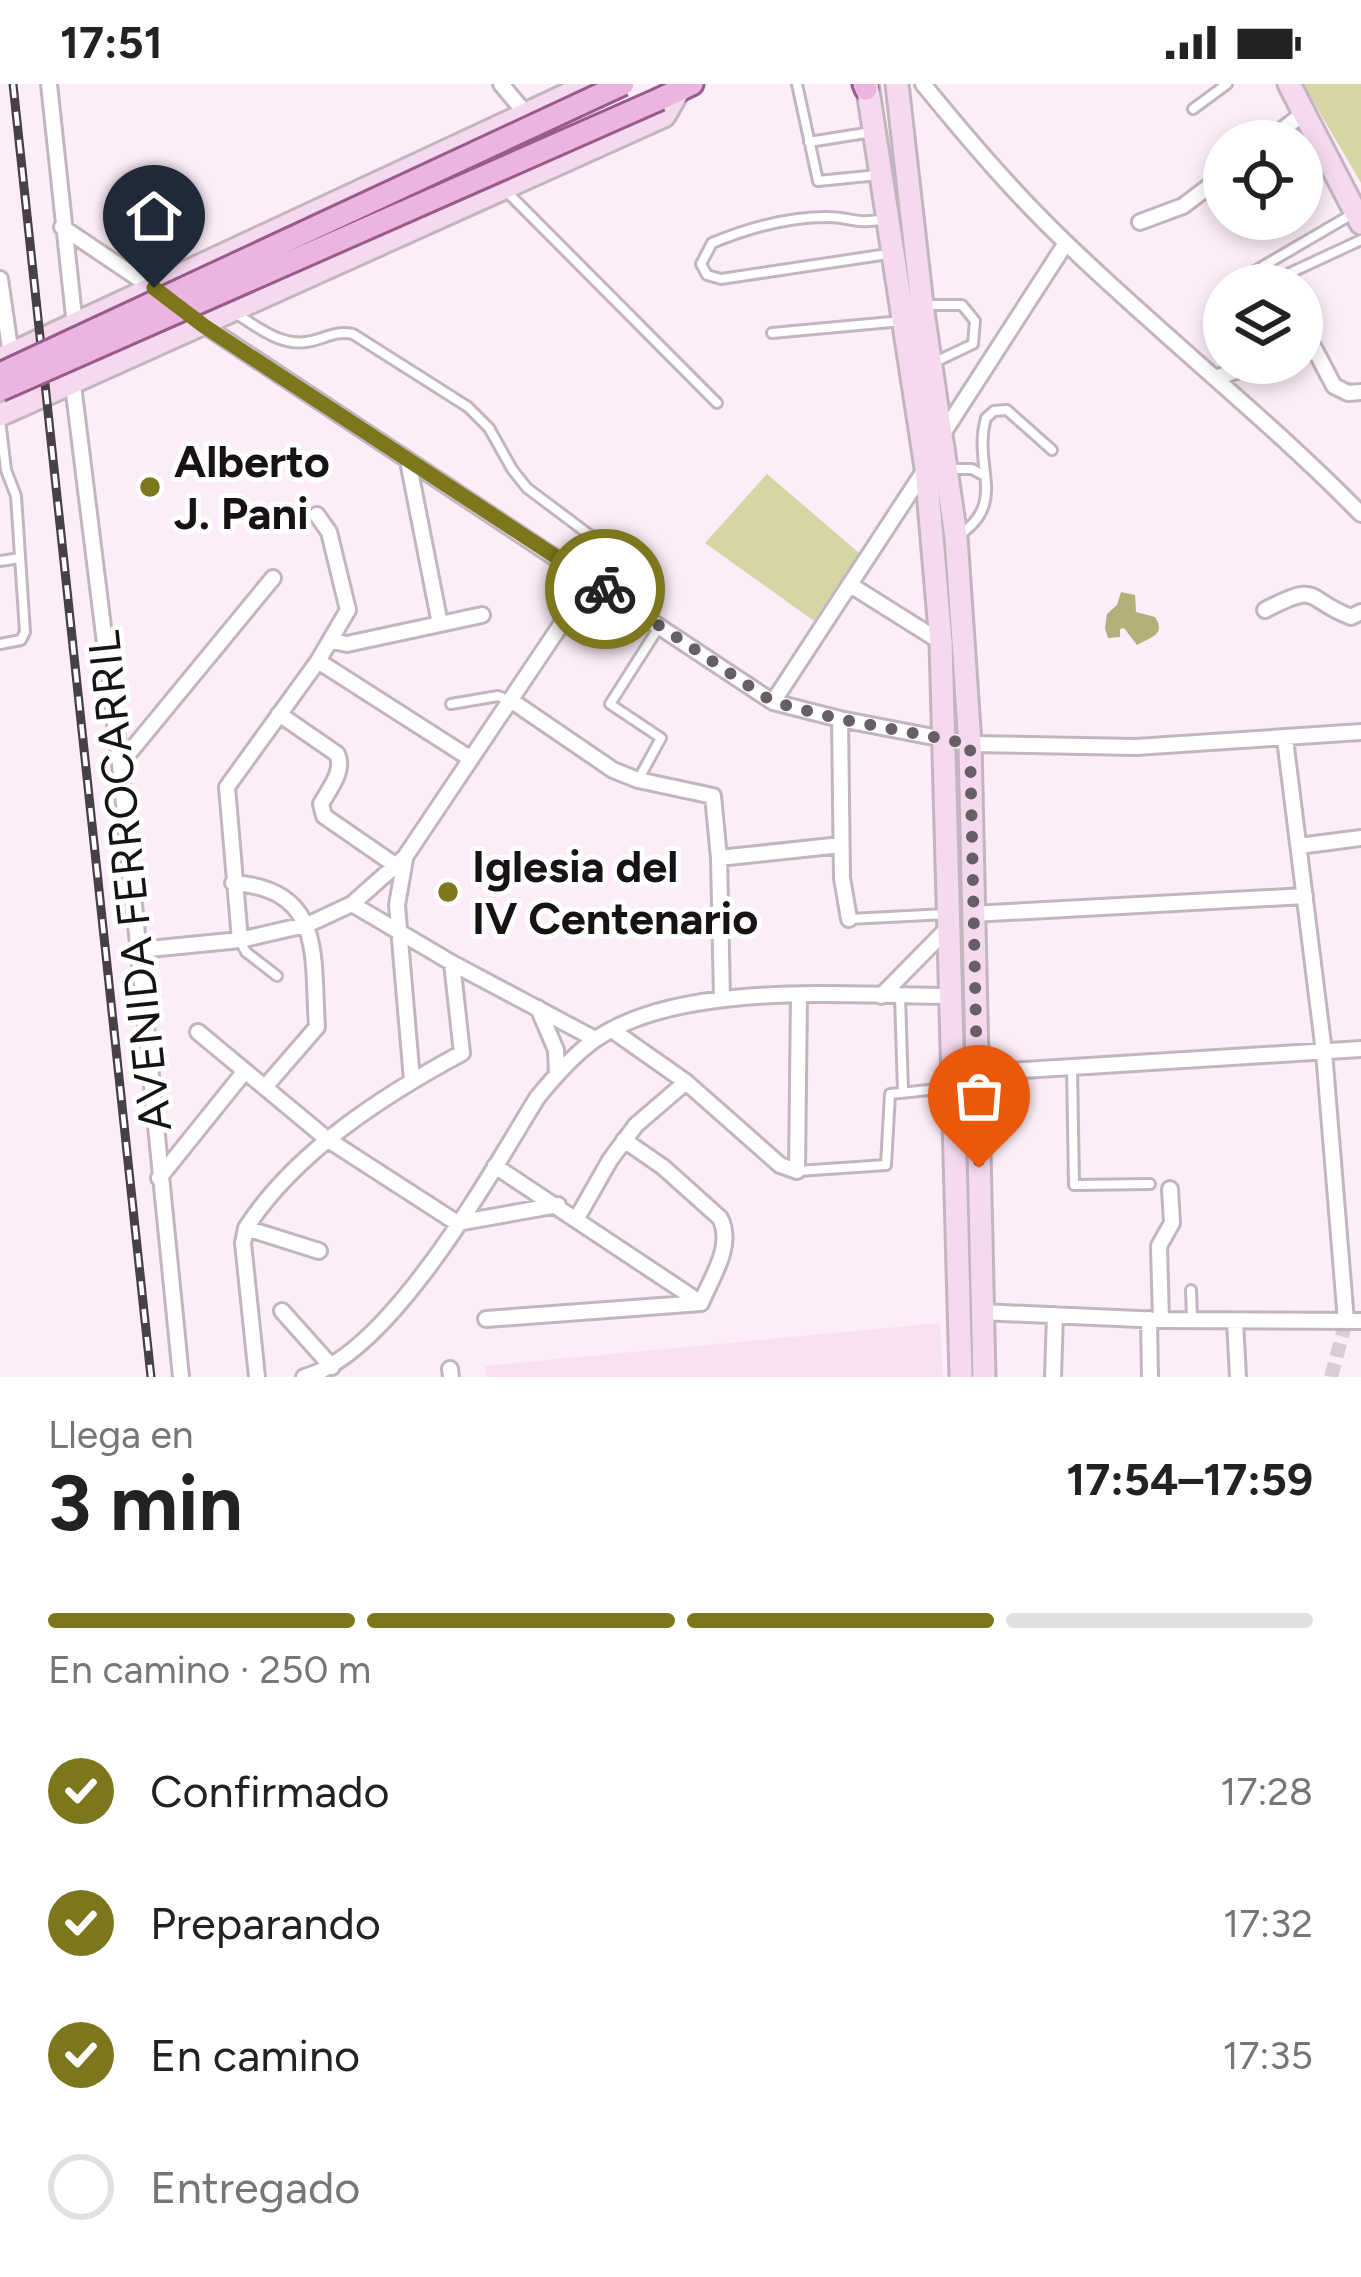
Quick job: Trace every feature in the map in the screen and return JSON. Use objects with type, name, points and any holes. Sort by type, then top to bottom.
[{"type":"main road","points":[[4,362],[590,84]]},
{"type":"main road","points":[[4,362],[623,84]]},
{"type":"main road","points":[[897,84],[941,436],[936,469],[961,1377]]},
{"type":"main road","points":[[1289,84],[1358,217]]},
{"type":"main road","points":[[866,86],[903,321],[956,537],[970,744],[983,1377]]},
{"type":"main road","points":[[0,416],[664,116],[677,91]]},
{"type":"main road","points":[[0,390],[677,91]]},
{"type":"main road","points":[[120,304],[117,318],[122,339],[146,353]]},
{"type":"main road","points":[[4,362],[5,385],[28,404]]},
{"type":"main road","points":[[0,402],[37,375]]},
{"type":"street","points":[[49,84],[75,326]]},
{"type":"street","points":[[501,84],[526,114]]},
{"type":"street","points":[[923,84],[993,169],[1066,243],[1203,364]]},
{"type":"street","points":[[1295,120],[1304,113]]},
{"type":"street","points":[[1139,222],[1183,206],[1203,191]]},
{"type":"street","points":[[62,227],[773,702],[970,744],[1136,747],[1361,732]]},
{"type":"street","points":[[941,436],[1066,243]]},
{"type":"street","points":[[0,279],[4,362]]},
{"type":"street","points":[[1323,359],[1334,386],[1348,393],[1361,392]]},
{"type":"street","points":[[1226,384],[1361,514]]},
{"type":"street","name":"AVENIDA FERROCARRIL","points":[[73,385],[120,764],[181,1377]]},
{"type":"street","points":[[408,461],[440,624]]},
{"type":"street","points":[[773,702],[876,548],[936,469]]},
{"type":"street","points":[[240,940],[227,787],[318,661],[348,610],[329,532],[317,514]]},
{"type":"street","points":[[120,764],[273,578]]},
{"type":"street","points":[[139,950],[240,940],[309,924],[352,904],[400,861],[591,580]]},
{"type":"street","points":[[852,586],[941,642]]},
{"type":"street","points":[[1265,610],[1294,595],[1310,594],[1344,615],[1361,612]]},
{"type":"street","points":[[332,640],[347,644],[482,615]]},
{"type":"street","points":[[318,661],[471,759]]},
{"type":"street","points":[[512,701],[613,770],[713,796],[722,1000]]},
{"type":"street","points":[[279,714],[338,754],[340,770],[321,804],[324,816],[400,861]]},
{"type":"street","points":[[840,719],[842,878],[849,919]]},
{"type":"street","points":[[982,1312],[1155,1320],[1353,1321],[1285,740]]},
{"type":"street","points":[[1299,846],[1361,838]]},
{"type":"street","points":[[719,858],[841,845]]},
{"type":"street","points":[[400,861],[398,905],[412,1080]]},
{"type":"street","points":[[233,883],[274,893],[294,905],[309,924],[317,1027],[265,1087]]},
{"type":"street","points":[[973,914],[1305,896]]},
{"type":"street","points":[[352,904],[595,1040]]},
{"type":"street","points":[[881,996],[949,921]]},
{"type":"street","points":[[257,1377],[243,1244],[246,1228],[327,1139],[412,1080],[462,1053],[452,963]]},
{"type":"street","points":[[612,1030],[686,1082],[780,1165],[797,1172],[799,996]]},
{"type":"street","points":[[281,1311],[319,1373],[410,1295],[557,1074],[612,1030],[670,1006],[722,1000],[952,997]]},
{"type":"street","points":[[538,1008],[556,1050],[557,1074]]},
{"type":"street","points":[[198,1032],[327,1139],[458,1223],[558,1205]]},
{"type":"street","points":[[976,1073],[1361,1049]]},
{"type":"street","points":[[159,1178],[245,1071]]},
{"type":"street","points":[[577,1218],[636,1125],[686,1082]]},
{"type":"street","points":[[624,1140],[663,1167],[720,1218],[727,1242],[701,1303]]},
{"type":"street","points":[[495,1166],[701,1303]]},
{"type":"street","points":[[1150,1377],[1159,1246],[1172,1223],[1170,1189]]},
{"type":"street","points":[[246,1228],[319,1251]]},
{"type":"street","points":[[486,1319],[701,1303]]},
{"type":"street","points":[[1053,1377],[1055,1316]]},
{"type":"street","points":[[1235,1321],[1238,1377]]},
{"type":"lane","points":[[797,84],[818,181],[880,175]]},
{"type":"lane","points":[[1193,109],[1227,84]]},
{"type":"lane","points":[[808,142],[873,132]]},
{"type":"lane","points":[[504,189],[717,403]]},
{"type":"lane","points":[[886,219],[849,223],[832,217],[752,227],[712,243],[701,264],[706,275],[721,279],[892,253]]},
{"type":"lane","points":[[1269,264],[1358,217]]},
{"type":"lane","points":[[1309,264],[1361,240]]},
{"type":"lane","points":[[922,305],[962,305],[975,321],[973,344],[932,364]]},
{"type":"lane","points":[[233,312],[280,340],[305,343],[339,331],[352,334],[468,407],[489,428],[527,488],[595,538]]},
{"type":"lane","points":[[772,334],[903,321]]},
{"type":"lane","points":[[956,537],[980,522],[988,497],[986,418],[1007,410],[1052,450]]},
{"type":"lane","points":[[0,416],[3,469],[16,496],[25,632],[21,640],[0,644]]},
{"type":"lane","points":[[936,469],[972,469],[984,476]]},
{"type":"lane","points":[[0,561],[20,558]]},
{"type":"lane","points":[[638,780],[661,738],[610,704],[660,626]]},
{"type":"lane","points":[[451,704],[498,696],[512,701]]},
{"type":"lane","points":[[849,919],[949,921]]},
{"type":"lane","points":[[240,940],[246,952],[278,976]]},
{"type":"lane","points":[[900,996],[903,1091]]},
{"type":"lane","points":[[1072,1067],[1074,1185],[1150,1184]]},
{"type":"lane","points":[[797,1172],[886,1165],[890,1094],[954,1088]]},
{"type":"lane","points":[[1191,1290],[1192,1320]]},
{"type":"shaded area","points":[[1303,84],[1361,84],[1361,183]]},
{"type":"shaded area","points":[[767,474],[859,553],[814,621],[705,543]]},
{"type":"shaded area","points":[[1121,592],[1135,595],[1136,612],[1155,617],[1158,623],[1155,635],[1137,645],[1124,628],[1120,637],[1108,638],[1107,614],[1117,605]]},
{"type":"shaded area","points":[[940,1323],[943,1377],[487,1377],[485,1366]]},
{"type":"tunnel","points":[[1331,1377],[1346,1321]]},
{"type":"railway","points":[[13,84],[151,1377]]},
{"type":"way so far","points":[[605,589],[773,702],[970,744],[979,1168]]},
{"type":"place","name":"Alberto J. Pani","points":[[150,487]]},
{"type":"place","name":"Iglesia del IV Centenario","points":[[448,892]]},
{"type":"route","points":[[154,288],[204,326],[605,589]]}]
